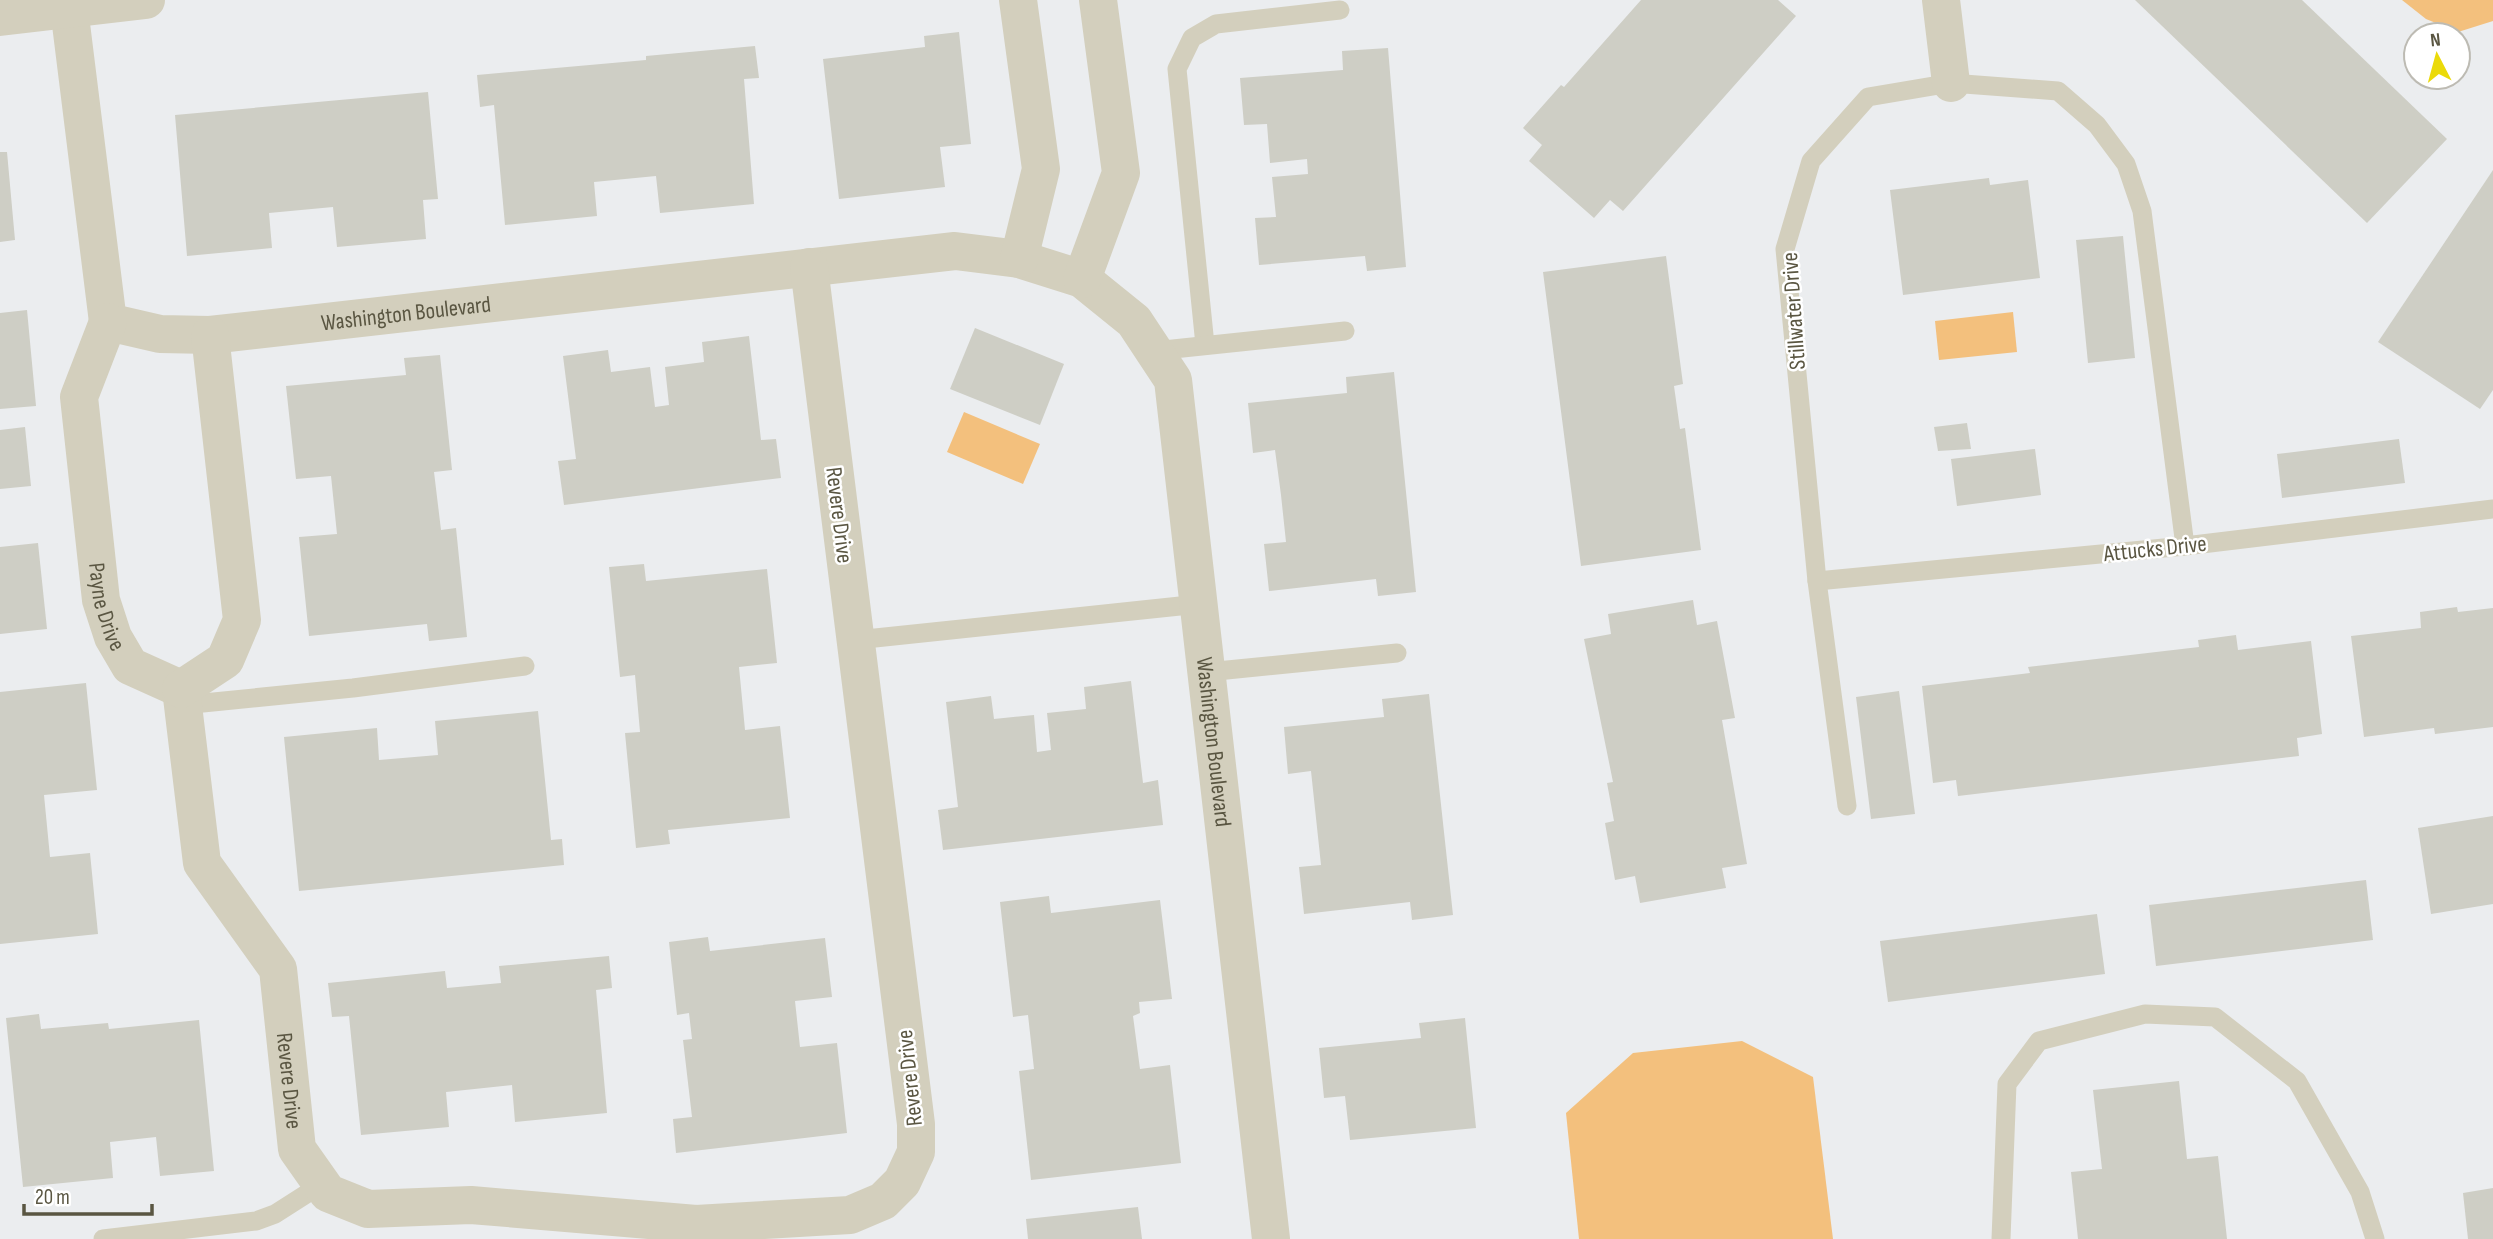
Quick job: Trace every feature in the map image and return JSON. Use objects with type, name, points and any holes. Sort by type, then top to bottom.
[{"type":"street","points":[[0,17],[69,4],[146,0]]},
{"type":"street","points":[[1018,0],[1041,169],[1019,259]]},
{"type":"street","points":[[1082,279],[1121,173],[1098,0]]},
{"type":"street","points":[[1941,0],[1951,83]]},
{"type":"street","points":[[69,4],[108,322]]},
{"type":"street","name":"Washington Boulevard","points":[[108,322],[160,334],[210,335],[955,251],[1019,259],[1082,279],[1133,321],[1173,380],[1271,1239]]},
{"type":"street","name":"Revere Drive","points":[[182,697],[202,863],[278,969],[297,1149],[328,1193],[368,1209],[471,1205],[599,1228],[850,1215],[883,1201],[902,1182],[916,1152],[916,1124],[809,267]]},
{"type":"street","name":"Payne Drive","points":[[108,322],[79,397],[101,600],[114,637],[130,666],[182,697]]},
{"type":"street","points":[[182,697],[225,660],[242,620],[210,335]]},
{"type":"lane","points":[[1205,345],[1177,68],[1192,38],[1216,24],[1340,10]]},
{"type":"lane","name":"Stillwater Drive","points":[[1847,806],[1817,582],[1786,249],[1811,161],[1868,97],[1951,83],[2058,91],[2098,125],[2126,164],[2142,211],[2185,546]]},
{"type":"lane","points":[[1154,351],[1345,331]]},
{"type":"lane","name":"Attucks Drive","points":[[1817,582],[2185,546],[2493,509]]},
{"type":"lane","points":[[856,640],[1199,604]]},
{"type":"lane","points":[[1207,672],[1397,653]]},
{"type":"lane","points":[[182,697],[525,666]]},
{"type":"lane","points":[[2001,1239],[2007,1084],[2039,1041],[2145,1014],[2216,1017],[2297,1081],[2360,1192],[2375,1239]]},
{"type":"lane","points":[[103,1239],[256,1220],[275,1214],[322,1184]]},
{"type":"shaded area","points":[[2402,0],[2493,0],[2493,21],[2472,28],[2472,21],[2426,19]]},
{"type":"shaded area","points":[[2013,312],[2017,352],[1939,360],[1935,321]]},
{"type":"shaded area","points":[[964,412],[1040,444],[1023,484],[947,452]]},
{"type":"shaded area","points":[[1742,1041],[1813,1077],[1833,1239],[1579,1239],[1566,1113],[1633,1053]]},
{"type":"building","points":[[1641,0],[1778,0],[1796,16],[1623,211],[1610,200],[1594,218],[1529,161],[1542,145],[1523,128],[1561,85],[1564,87]]},
{"type":"building","points":[[2135,0],[2302,0],[2447,139],[2367,223]]},
{"type":"building","points":[[959,32],[971,144],[940,147],[945,187],[839,199],[823,59],[925,47],[924,36]]},
{"type":"building","points":[[755,46],[759,78],[744,79],[754,204],[660,213],[656,176],[594,182],[597,216],[505,225],[494,105],[480,107],[477,75],[646,60],[646,56]]},
{"type":"building","points":[[1388,48],[1406,267],[1367,271],[1365,256],[1259,265],[1255,218],[1276,217],[1272,177],[1308,174],[1307,159],[1270,163],[1267,124],[1244,125],[1240,78],[1343,70],[1342,51]]},
{"type":"building","points":[[428,92],[438,199],[423,200],[426,239],[337,247],[333,207],[269,213],[272,248],[187,256],[175,115]]},
{"type":"building","points":[[0,152],[7,152],[15,240],[0,242]]},
{"type":"building","points":[[2493,170],[2493,390],[2480,409],[2378,342]]},
{"type":"building","points":[[1989,178],[1990,185],[2028,180],[2040,278],[1903,295],[1890,190]]},
{"type":"building","points":[[2123,236],[2135,358],[2088,363],[2076,240]]},
{"type":"building","points":[[1666,256],[1683,384],[1674,386],[1680,429],[1685,428],[1701,550],[1581,566],[1543,272]]},
{"type":"building","points":[[27,310],[36,406],[0,409],[0,313]]},
{"type":"building","points":[[975,328],[1064,364],[1040,425],[950,389]]},
{"type":"building","points":[[749,336],[761,440],[776,439],[781,478],[564,505],[558,461],[576,459],[563,356],[608,350],[611,372],[650,367],[655,407],[669,405],[665,367],[704,362],[702,342]]},
{"type":"building","points":[[440,355],[452,470],[434,472],[441,530],[456,528],[467,637],[429,641],[427,624],[309,636],[299,537],[337,534],[331,476],[296,479],[286,386],[406,375],[404,358]]},
{"type":"building","points":[[1394,372],[1416,592],[1378,596],[1376,579],[1269,591],[1264,544],[1286,542],[1281,495],[1275,450],[1253,453],[1248,403],[1347,393],[1346,377]]},
{"type":"building","points":[[1967,423],[1971,449],[1938,451],[1934,427]]},
{"type":"building","points":[[25,427],[31,486],[0,489],[0,430]]},
{"type":"building","points":[[2399,439],[2405,483],[2282,498],[2277,454]]},
{"type":"building","points":[[2035,449],[2041,495],[1957,506],[1951,459]]},
{"type":"building","points":[[38,543],[47,629],[0,634],[0,547]]},
{"type":"building","points":[[644,564],[646,581],[767,569],[777,663],[739,667],[745,730],[780,726],[790,818],[668,830],[670,844],[636,848],[625,733],[640,732],[635,675],[620,677],[609,567]]},
{"type":"building","points":[[1693,600],[1697,625],[1717,621],[1735,718],[1722,720],[1747,864],[1722,868],[1726,888],[1640,903],[1635,876],[1615,880],[1605,823],[1614,821],[1607,783],[1613,782],[1584,639],[1611,634],[1608,614]]},
{"type":"building","points":[[2457,607],[2458,612],[2493,608],[2493,727],[2435,734],[2434,728],[2364,737],[2351,636],[2421,628],[2420,612]]},
{"type":"building","points":[[2236,635],[2238,650],[2311,641],[2322,734],[2297,738],[2299,756],[1958,796],[1956,780],[1933,783],[1922,686],[2030,673],[2028,667],[2199,647],[2198,640]]},
{"type":"building","points":[[1131,681],[1143,783],[1158,780],[1163,825],[943,850],[938,810],[958,807],[946,702],[991,696],[994,719],[1034,715],[1037,752],[1051,750],[1047,713],[1086,709],[1084,687]]},
{"type":"building","points":[[86,683],[97,790],[44,795],[50,857],[90,853],[98,934],[0,944],[0,692]]},
{"type":"building","points":[[1899,691],[1915,814],[1871,819],[1856,697]]},
{"type":"building","points":[[1429,694],[1453,915],[1412,920],[1410,902],[1304,914],[1299,867],[1321,865],[1311,771],[1288,774],[1284,727],[1384,717],[1382,699]]},
{"type":"building","points":[[538,711],[551,840],[562,839],[564,865],[299,891],[284,737],[377,728],[379,760],[438,755],[435,721]]},
{"type":"building","points":[[2493,816],[2493,904],[2431,914],[2418,828]]},
{"type":"building","points":[[2366,880],[2373,940],[2156,966],[2149,905]]},
{"type":"building","points":[[1049,896],[1051,913],[1160,900],[1172,999],[1139,1002],[1140,1013],[1133,1016],[1140,1069],[1170,1065],[1181,1163],[1031,1180],[1019,1071],[1034,1069],[1028,1015],[1013,1017],[1000,902]]},
{"type":"building","points":[[2097,914],[2105,974],[1888,1002],[1880,941]]},
{"type":"building","points":[[708,937],[710,951],[825,938],[832,997],[795,1001],[800,1047],[837,1043],[847,1133],[676,1153],[673,1119],[692,1117],[683,1040],[692,1039],[689,1013],[677,1015],[669,942]]},
{"type":"building","points":[[609,956],[612,988],[596,990],[607,1113],[515,1122],[512,1085],[446,1092],[449,1127],[361,1135],[349,1016],[332,1017],[328,983],[445,971],[447,988],[501,983],[499,966]]},
{"type":"building","points":[[39,1014],[41,1029],[108,1023],[109,1029],[199,1020],[214,1171],[160,1176],[156,1137],[110,1142],[113,1178],[23,1187],[6,1018]]},
{"type":"building","points":[[1465,1018],[1476,1128],[1350,1140],[1345,1096],[1324,1098],[1319,1048],[1421,1038],[1419,1023]]},
{"type":"building","points":[[2179,1081],[2187,1159],[2218,1156],[2227,1239],[2078,1239],[2071,1172],[2102,1169],[2093,1090]]},
{"type":"building","points":[[2493,1188],[2493,1239],[2468,1239],[2463,1193]]},
{"type":"building","points":[[1138,1207],[1142,1239],[1028,1239],[1026,1219]]}]
